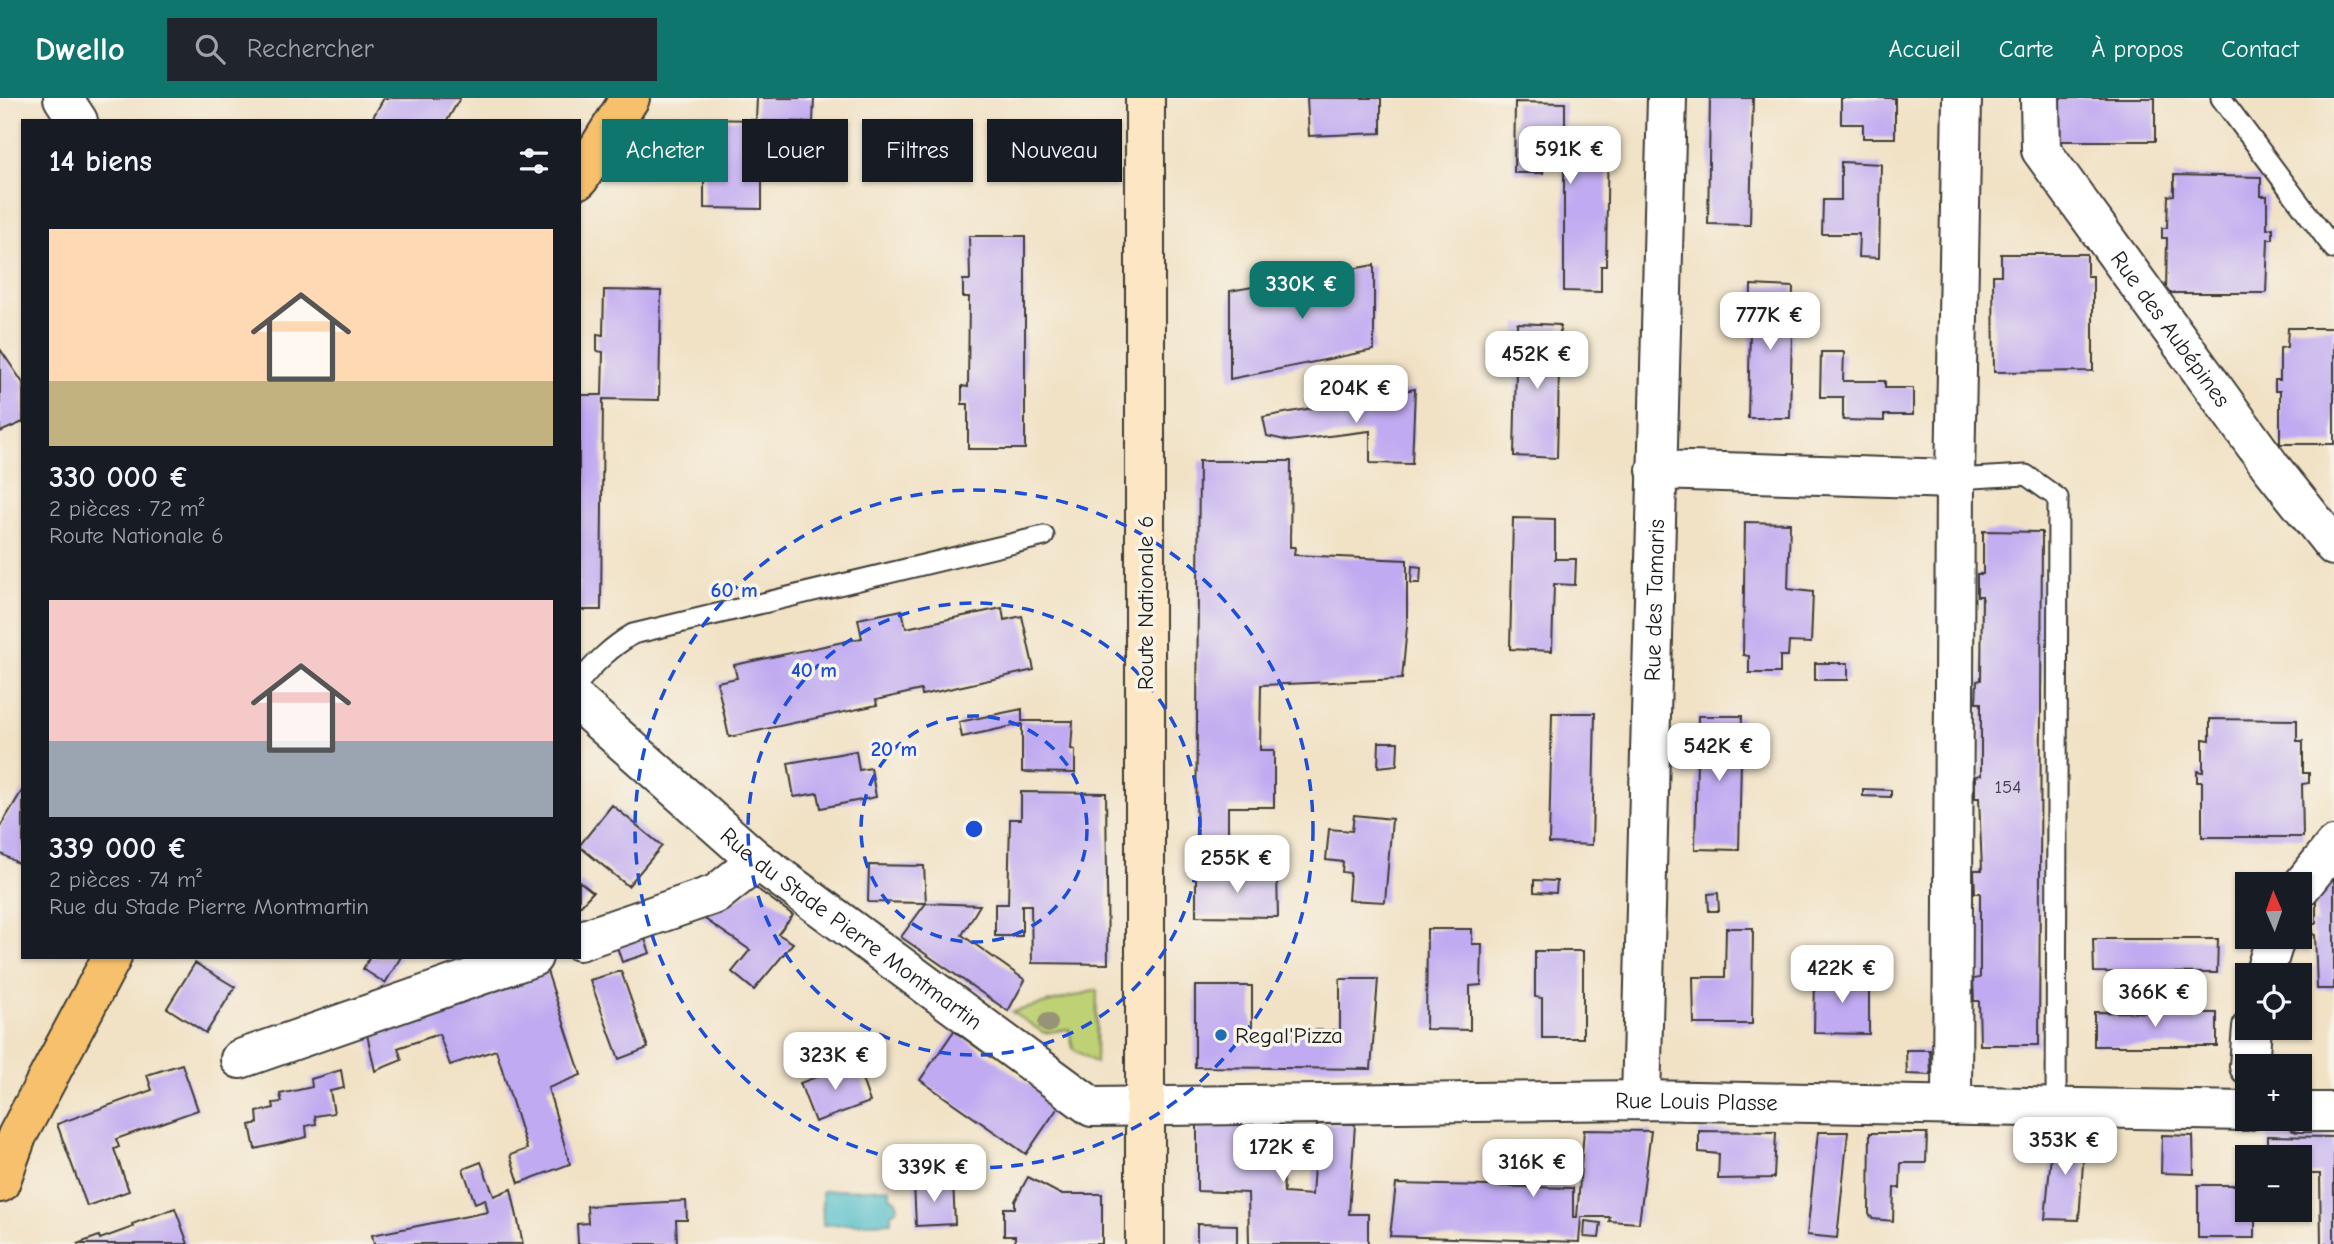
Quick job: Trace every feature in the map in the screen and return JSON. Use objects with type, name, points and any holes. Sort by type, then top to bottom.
[{"type":"main road","points":[[581,176],[630,98]]},
{"type":"main road","name":"Route Nationale 6","points":[[1145,98],[1145,1244]]},
{"type":"main road","points":[[0,1183],[8,1134],[111,959]]},
{"type":"street","points":[[64,98],[77,119]]},
{"type":"street","name":"Rue des Tamaris","points":[[1642,1100],[1667,98]]},
{"type":"street","points":[[1952,1106],[1955,479],[1962,98]]},
{"type":"street","name":"Rue des Aubépines","points":[[2040,98],[2041,150],[2271,467],[2334,546]]},
{"type":"street","points":[[1656,470],[1955,479]]},
{"type":"street","name":"Rue du Stade Pierre Montmartin","points":[[581,705],[754,858],[1092,1107],[1145,1108]]},
{"type":"street","points":[[2312,873],[2334,846]]},
{"type":"street","points":[[581,940],[716,894],[747,869],[754,858]]},
{"type":"street","points":[[240,1059],[527,959]]},
{"type":"street","name":"Rue Louis Plasse","points":[[1145,1108],[1642,1100],[2056,1108],[2235,1102]]},
{"type":"street","points":[[2312,1112],[2334,1112]]},
{"type":"lane","points":[[2221,98],[2334,248]]},
{"type":"lane","points":[[1955,479],[2026,475],[2058,498],[2056,1108]]},
{"type":"lane","points":[[581,680],[598,659],[633,634],[1044,536]]},
{"type":"green space","points":[[1097,990],[1096,1063],[1073,1049],[1069,1029],[1044,1033],[1012,1012]]},
{"type":"water","points":[[890,1188],[890,1197],[896,1200],[898,1207],[891,1213],[891,1222],[823,1225],[822,1191]]},
{"type":"building","points":[[384,98],[460,98],[448,119],[373,117]]},
{"type":"building","points":[[757,98],[814,98],[813,119],[756,119]]},
{"type":"building","points":[[1307,98],[1381,98],[1381,133],[1309,136]]},
{"type":"building","points":[[1710,98],[1753,98],[1750,225],[1708,224]]},
{"type":"building","points":[[1841,98],[1895,98],[1895,138],[1863,138],[1863,124],[1841,124]]},
{"type":"building","points":[[2055,98],[2155,98],[2155,141],[2054,141]]},
{"type":"building","points":[[1515,102],[1565,103],[1565,133],[1608,133],[1606,266],[1601,266],[1601,292],[1564,291],[1564,162],[1544,161],[1543,173],[1514,173]]},
{"type":"building","points":[[728,119],[742,120],[742,182],[762,182],[762,209],[704,208],[704,182],[728,182]]},
{"type":"building","points":[[1841,162],[1881,164],[1879,258],[1858,257],[1859,234],[1822,234],[1823,200],[1841,200]]},
{"type":"building","points":[[2174,175],[2261,177],[2261,196],[2267,196],[2267,229],[2273,228],[2273,239],[2268,239],[2266,293],[2166,293],[2167,238],[2162,238],[2162,228],[2167,228],[2168,196],[2174,195]]},
{"type":"building","points":[[969,236],[1025,236],[1025,449],[968,449],[968,404],[962,404],[962,386],[968,387],[969,297],[963,297],[963,280],[970,280]]},
{"type":"building","points":[[2001,254],[2087,254],[2087,276],[2093,276],[2093,371],[1994,372],[1993,275],[2001,275]]},
{"type":"building","points":[[1374,265],[1374,350],[1230,379],[1230,291]]},
{"type":"building","points":[[1751,285],[1793,287],[1790,418],[1748,418]]},
{"type":"building","points":[[604,290],[661,291],[659,400],[603,399],[601,610],[581,610],[581,395],[602,395],[603,352],[597,351],[597,334],[603,335]]},
{"type":"building","points":[[1517,323],[1560,325],[1557,458],[1514,456]]},
{"type":"building","points":[[2288,328],[2334,328],[2334,444],[2280,444],[2280,391],[2275,391],[2275,380],[2280,380],[2280,348],[2287,347]]},
{"type":"building","points":[[0,349],[21,380],[21,423],[0,432]]},
{"type":"building","points":[[1821,352],[1844,352],[1843,381],[1885,381],[1885,388],[1913,388],[1913,415],[1884,415],[1884,421],[1843,420],[1843,397],[1820,397]]},
{"type":"building","points":[[1415,389],[1412,464],[1370,463],[1370,431],[1289,441],[1267,436],[1263,417]]},
{"type":"building","points":[[1199,461],[1291,461],[1290,547],[1295,547],[1294,555],[1407,560],[1407,627],[1402,679],[1261,685],[1260,750],[1274,750],[1274,807],[1228,807],[1228,851],[1196,850]]},
{"type":"building","points":[[1513,518],[1555,519],[1555,559],[1576,559],[1575,585],[1554,584],[1552,651],[1510,649]]},
{"type":"building","points":[[1745,522],[1790,523],[1788,589],[1813,592],[1811,643],[1789,642],[1788,656],[1780,656],[1780,673],[1749,673],[1749,656],[1743,655]]},
{"type":"building","points":[[1983,531],[2042,532],[2039,1045],[1980,1045],[1979,1001],[1974,1001],[1973,979],[1980,978],[1980,893],[1975,893],[1974,870],[1982,870],[1979,798],[1975,798],[1975,776],[1981,775],[1981,703],[1976,703],[1977,681],[1981,680],[1982,596],[1977,596],[1977,574],[1983,574]]},
{"type":"building","points":[[1412,566],[1421,567],[1420,583],[1411,583]]},
{"type":"building","points":[[1002,608],[1004,620],[1022,616],[1034,670],[922,695],[921,690],[876,700],[877,705],[729,737],[717,682],[737,678],[734,665],[862,638],[858,619],[902,610],[906,628]]},
{"type":"building","points":[[1815,663],[1848,663],[1848,680],[1815,680]]},
{"type":"building","points":[[1022,709],[1022,721],[1073,721],[1071,749],[1075,750],[1075,773],[1022,772],[1022,724],[962,737],[959,722]]},
{"type":"building","points":[[1552,713],[1595,713],[1592,845],[1549,843]]},
{"type":"building","points":[[1698,716],[1742,716],[1739,850],[1695,849]]},
{"type":"building","points":[[2210,719],[2297,720],[2297,741],[2303,741],[2303,773],[2309,773],[2309,783],[2302,784],[2303,837],[2202,837],[2202,782],[2197,782],[2197,771],[2203,772],[2203,739],[2210,740]]},
{"type":"building","points":[[1379,742],[1398,742],[1397,765],[1378,767]]},
{"type":"building","points":[[856,751],[859,770],[871,768],[876,797],[821,808],[818,793],[794,797],[788,763]]},
{"type":"building","points":[[1863,789],[1891,790],[1891,797],[1863,796]]},
{"type":"building","points":[[21,792],[21,865],[0,853],[0,827]]},
{"type":"building","points":[[1021,792],[1106,793],[1108,964],[1032,963],[1031,905],[1022,905],[1022,936],[995,936],[995,904],[1008,904],[1010,819],[1021,819]]},
{"type":"building","points":[[612,805],[662,846],[628,886],[581,848],[581,844]]},
{"type":"building","points":[[1354,815],[1392,819],[1385,902],[1348,900],[1350,873],[1342,872],[1343,862],[1326,860],[1329,829],[1352,831]]},
{"type":"building","points":[[869,865],[924,866],[926,903],[868,902]]},
{"type":"building","points":[[2324,870],[2334,870],[2334,989],[2317,989],[2312,923],[2316,923],[2316,891],[2323,890]]},
{"type":"building","points":[[1196,873],[1277,873],[1278,917],[1196,916]]},
{"type":"building","points":[[1534,880],[1557,881],[1556,893],[1534,892]]},
{"type":"building","points":[[581,883],[593,892],[581,905]]},
{"type":"building","points":[[756,888],[793,915],[778,934],[793,943],[754,990],[732,972],[750,950],[699,915],[725,906]]},
{"type":"building","points":[[1718,893],[1719,911],[1709,911],[1708,894]]},
{"type":"building","points":[[926,903],[980,905],[962,935],[1025,980],[1008,1011],[901,937]]},
{"type":"building","points":[[1726,928],[1753,928],[1752,1024],[1694,1024],[1693,977],[1725,977]]},
{"type":"building","points":[[1427,929],[1472,929],[1472,944],[1482,944],[1481,985],[1470,986],[1470,1030],[1426,1029]]},
{"type":"building","points":[[643,934],[650,953],[622,962],[616,944]]},
{"type":"building","points":[[2093,939],[2218,939],[2217,973],[2094,972]]},
{"type":"building","points":[[1535,951],[1583,951],[1583,1038],[1542,1038],[1542,998],[1535,997]]},
{"type":"building","points":[[369,959],[400,959],[385,983],[363,969]]},
{"type":"building","points":[[195,963],[235,987],[206,1033],[167,1008]]},
{"type":"building","points":[[546,968],[581,1075],[548,1088],[570,1164],[519,1183],[510,1155],[527,1149],[496,1050],[450,1065],[439,1034],[398,1048],[402,1060],[375,1071],[366,1030]]},
{"type":"building","points":[[621,971],[648,1048],[619,1059],[590,980]]},
{"type":"building","points":[[1815,977],[1869,977],[1869,1034],[1814,1033]]},
{"type":"building","points":[[1340,979],[1378,979],[1371,1069],[1195,1067],[1195,986],[1252,986],[1252,1037],[1278,1036],[1278,1030],[1340,1030]]},
{"type":"building","points":[[2094,1012],[2217,1013],[2217,1046],[2094,1046]]},
{"type":"building","points":[[954,1031],[1059,1106],[1026,1154],[920,1080]]},
{"type":"building","points":[[1906,1050],[1930,1050],[1931,1075],[1907,1074]]},
{"type":"building","points":[[856,1062],[870,1102],[815,1122],[800,1083]]},
{"type":"building","points":[[182,1064],[198,1110],[116,1139],[119,1147],[114,1149],[129,1191],[87,1206],[57,1124],[152,1090],[147,1075]]},
{"type":"building","points":[[341,1070],[344,1088],[330,1091],[334,1113],[315,1116],[316,1124],[306,1126],[307,1137],[255,1149],[250,1125],[258,1123],[257,1112],[274,1108],[273,1103],[282,1102],[280,1094],[312,1087],[311,1079]]},
{"type":"building","points":[[1197,1123],[1282,1124],[1281,1134],[1271,1135],[1271,1168],[1283,1168],[1284,1193],[1312,1195],[1317,1124],[1355,1124],[1349,1214],[1368,1214],[1368,1244],[1249,1244],[1248,1193],[1197,1191]]},
{"type":"building","points":[[1584,1130],[1651,1131],[1639,1223],[1609,1221],[1610,1217],[1581,1217],[1579,1242],[1390,1236],[1396,1184],[1573,1188],[1573,1217],[1577,1217]]},
{"type":"building","points":[[1699,1131],[1776,1132],[1774,1178],[1718,1179],[1719,1154],[1699,1152]]},
{"type":"building","points":[[1818,1132],[1848,1132],[1837,1238],[1807,1235]]},
{"type":"building","points":[[1870,1133],[1927,1133],[1926,1163],[1901,1163],[1900,1188],[1894,1188],[1893,1221],[1873,1219],[1869,1214]]},
{"type":"building","points":[[2053,1134],[2085,1135],[2079,1220],[2045,1219]]},
{"type":"building","points":[[2162,1135],[2193,1136],[2194,1174],[2161,1173]]},
{"type":"building","points":[[2267,1136],[2334,1137],[2334,1244],[2321,1244],[2320,1174],[2312,1174],[2312,1145],[2267,1145]]},
{"type":"building","points":[[481,1162],[494,1196],[511,1189],[523,1244],[374,1244],[372,1235],[488,1212],[485,1199],[475,1203],[463,1169]]},
{"type":"building","points":[[1028,1177],[1060,1194],[1102,1194],[1102,1244],[1015,1244],[1015,1236],[1004,1236],[1004,1208],[1015,1208],[1015,1201]]},
{"type":"building","points":[[953,1181],[955,1224],[916,1226],[914,1183]]},
{"type":"building","points":[[2198,1185],[2235,1185],[2235,1222],[2255,1222],[2255,1238],[2198,1238]]},
{"type":"building","points":[[686,1201],[687,1220],[676,1220],[677,1244],[578,1244],[577,1224],[588,1223],[587,1206]]},
{"type":"building","points":[[175,1208],[188,1244],[77,1244],[133,1227],[132,1224]]},
{"type":"building","points":[[1585,1221],[1601,1223],[1599,1238],[1584,1237]]},
{"type":"building","points":[[1197,1224],[1237,1225],[1237,1244],[1197,1244]]},
{"type":"place","name":"Regal'Pizza","points":[[1221,1035]]}]
